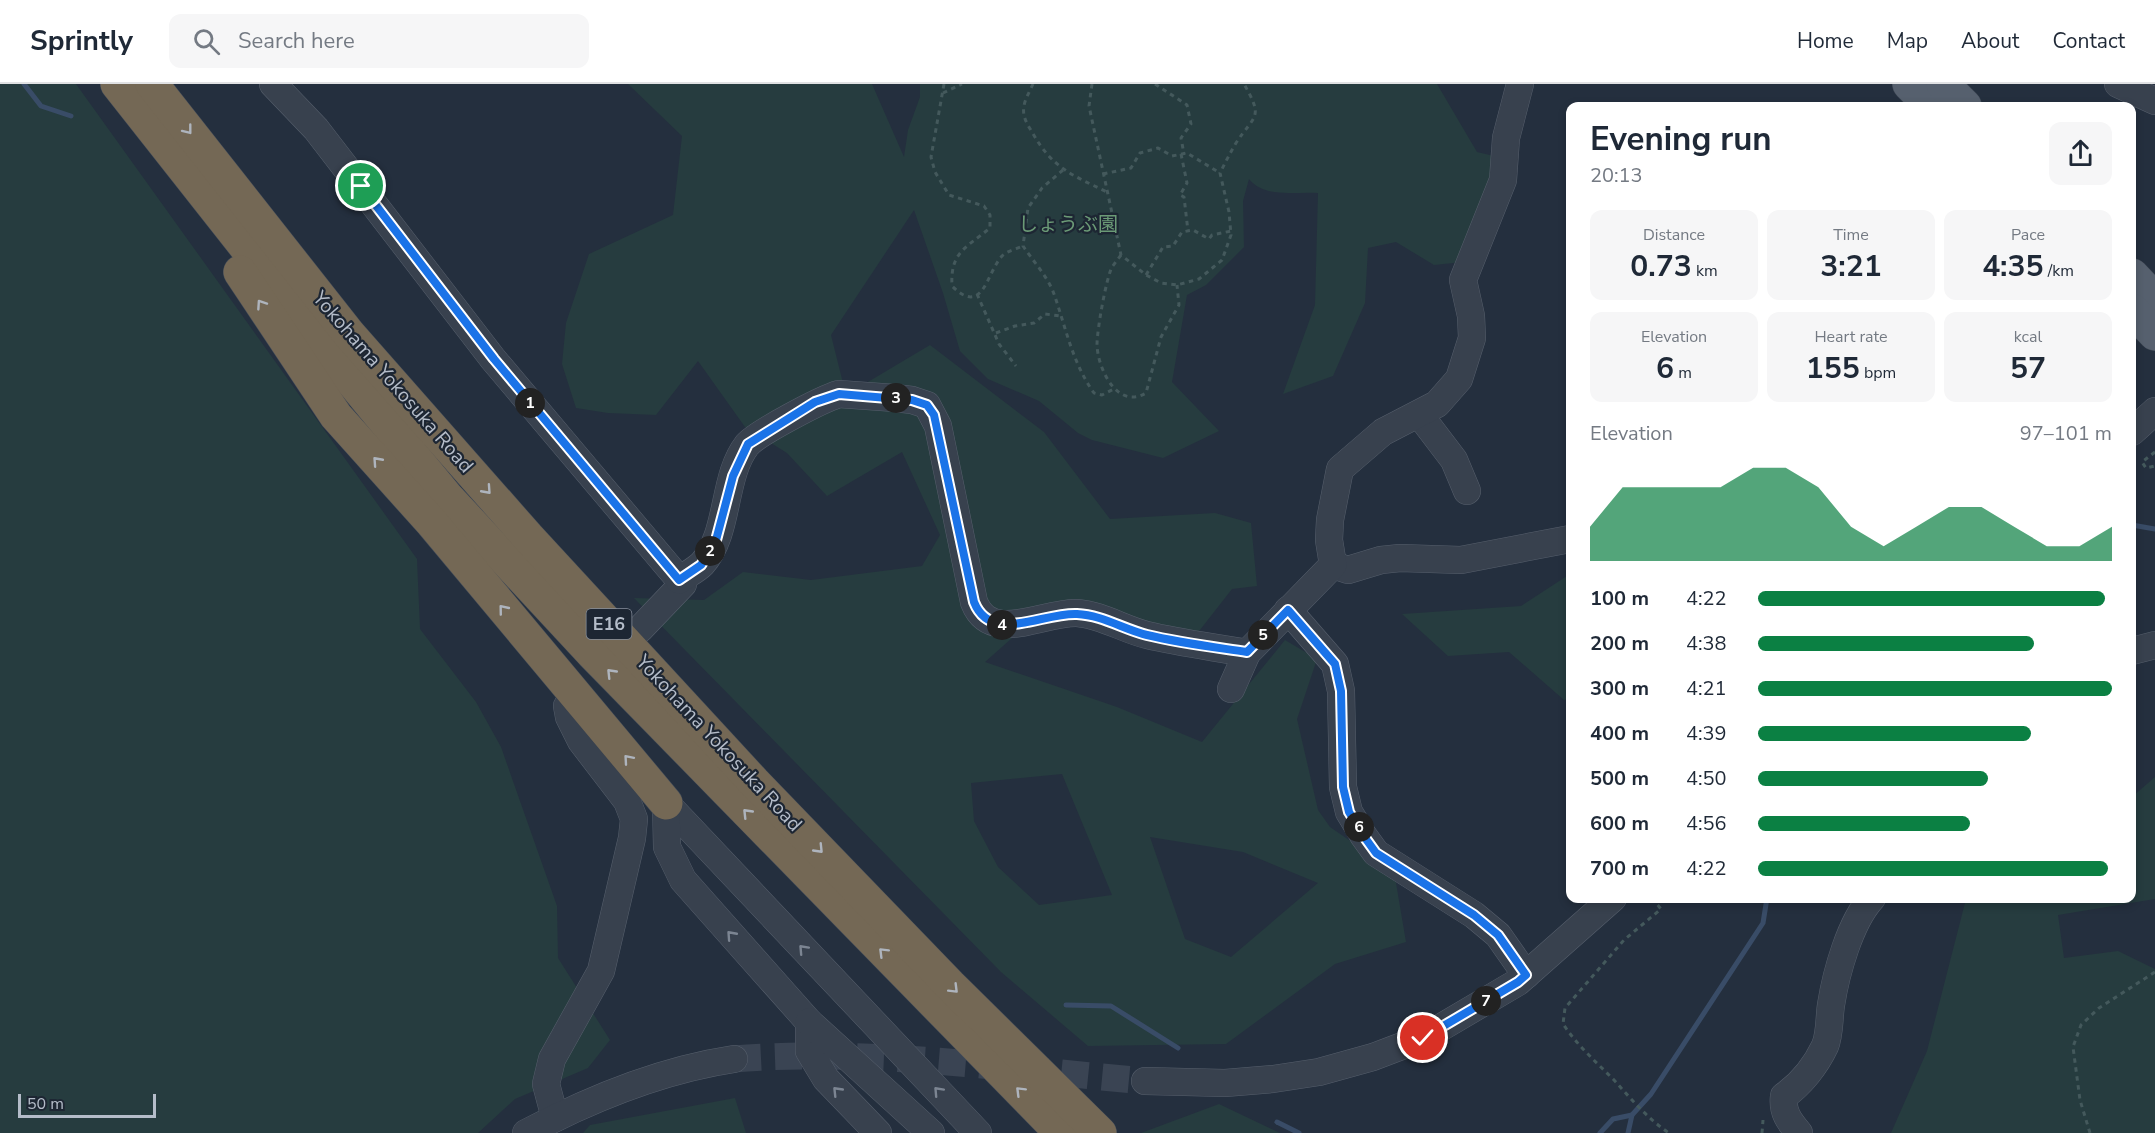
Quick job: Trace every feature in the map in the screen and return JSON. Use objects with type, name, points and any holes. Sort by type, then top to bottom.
[{"type":"highway","name":"Yokohama Yokosuka Road","points":[[117,84],[149,127],[447,497],[616,678],[1061,1133]]},
{"type":"highway","name":"Yokohama Yokosuka Road","points":[[152,84],[349,334],[528,537],[762,791],[950,985],[1100,1133]]},
{"type":"highway","points":[[149,127],[231,259],[336,416],[432,523],[666,804]]},
{"type":"main road","points":[[1909,84],[1927,102]]},
{"type":"main road","points":[[1942,84],[1961,102]]},
{"type":"main road","points":[[2136,279],[2155,299]]},
{"type":"main road","points":[[2136,314],[2155,334]]},
{"type":"street","points":[[273,84],[316,129],[494,359],[683,585],[640,629]]},
{"type":"street","points":[[1333,565],[1329,540],[1330,520],[1340,469],[1383,432],[1437,404],[1459,379],[1472,338],[1463,280],[1503,180],[1506,138],[1520,84]]},
{"type":"street","points":[[2118,84],[2155,100]]},
{"type":"street","points":[[679,580],[701,565],[715,544],[733,476],[748,444],[815,402],[839,394],[904,399],[927,405],[938,426],[974,602],[978,612],[987,620],[1002,625],[1020,624],[1054,614],[1077,614],[1097,617],[1145,634],[1247,652]]},
{"type":"street","points":[[2136,428],[2155,411]]},
{"type":"street","points":[[1419,414],[1454,460],[1467,492]]},
{"type":"street","points":[[1333,565],[1348,570],[1381,560],[1400,558],[1461,560],[1566,540]]},
{"type":"street","points":[[1231,689],[1247,652],[1333,565]]},
{"type":"street","points":[[1288,610],[1335,664],[1341,691],[1343,787],[1349,812],[1363,835],[1376,853],[1474,915],[1498,935],[1526,975]]},
{"type":"street","points":[[2136,650],[2155,645]]},
{"type":"street","points":[[555,1118],[546,1084],[552,1059],[600,971],[632,838],[634,819],[627,801],[581,741],[567,706]]},
{"type":"street","points":[[666,804],[667,847],[683,880],[809,1022],[931,1133]]},
{"type":"street","points":[[666,804],[978,1133]]},
{"type":"street","points":[[1145,1081],[1225,1083],[1274,1080],[1319,1072],[1373,1057],[1423,1038],[1518,982],[1607,903]]},
{"type":"street","points":[[1799,1133],[1787,1118],[1783,1108],[1784,1096],[1797,1086],[1825,1044],[1832,1001],[1847,943],[1868,903]]},
{"type":"street","points":[[809,1022],[809,1050],[826,1079],[878,1133]]},
{"type":"street","points":[[526,1133],[636,1083],[697,1065],[734,1059]]},
{"type":"path","points":[[944,84],[931,157],[934,172],[949,195],[984,206],[990,215],[990,228],[955,258],[951,270],[951,286],[961,295],[971,297],[977,294],[985,287],[1001,257],[1023,246]]},
{"type":"path","points":[[943,93],[962,84]]},
{"type":"path","points":[[1033,84],[1024,105],[1024,119],[1052,162],[1107,192]]},
{"type":"path","points":[[1092,84],[1089,106],[1121,255],[1146,275],[1161,283],[1177,285],[1199,279],[1222,260],[1231,231],[1220,173],[1236,143],[1256,116],[1255,104],[1244,84]]},
{"type":"path","points":[[1155,84],[1187,105],[1191,124],[1181,138],[1187,183],[1180,195],[1184,197],[1188,231]]},
{"type":"path","points":[[1103,174],[1131,168],[1140,153],[1158,148],[1172,156],[1187,153],[1220,173]]},
{"type":"path","points":[[1063,170],[1042,188],[1028,208],[1023,246],[1053,291],[1071,350],[1083,377],[1094,393],[1102,395],[1114,389]]},
{"type":"path","points":[[1146,275],[1163,247],[1173,246],[1182,232],[1193,230],[1209,239],[1212,235],[1231,231]]},
{"type":"path","points":[[1121,255],[1112,268],[1099,325],[1097,346],[1102,365],[1114,389],[1124,397],[1136,399],[1146,393],[1161,337],[1179,304],[1177,285]]},
{"type":"path","points":[[977,294],[988,324],[996,333],[999,344],[1016,366]]},
{"type":"path","points":[[996,333],[1034,323],[1045,314],[1060,316]]},
{"type":"path","points":[[2155,452],[2142,462],[2146,468],[2155,466]]},
{"type":"path","points":[[1656,903],[1660,909],[1624,940],[1565,1008],[1562,1016],[1563,1024],[1571,1036],[1658,1126],[1669,1133]]},
{"type":"path","points":[[2090,1133],[2078,1091],[2073,1047],[2080,1025],[2099,1008],[2155,972]]},
{"type":"green space","points":[[0,84],[76,84],[417,559],[420,629],[476,702],[501,747],[557,906],[558,958],[610,1040],[588,1068],[515,1099],[478,1133],[0,1133]]},
{"type":"green space","name":"しょうぶ園","points":[[628,84],[872,84],[904,157],[908,130],[920,97],[920,84],[1437,84],[1477,152],[1511,160],[1463,262],[1434,265],[1396,242],[1368,248],[1365,303],[1333,376],[1283,394],[1315,305],[1318,193],[1272,192],[1249,179],[1243,201],[1244,247],[1206,285],[1187,295],[1172,382],[1219,431],[1163,458],[1092,440],[1078,433],[1039,401],[988,379],[960,351],[943,293],[914,210],[831,335],[846,395],[930,345],[1044,432],[1110,519],[1215,513],[1251,523],[1257,586],[1232,589],[1182,653],[1046,608],[985,662],[1117,707],[1202,742],[1285,640],[1317,659],[1297,719],[1318,810],[1330,827],[1394,871],[1406,942],[1335,964],[1226,1044],[1088,1046],[1001,972],[634,598],[704,600],[743,572],[811,580],[922,566],[940,535],[902,452],[827,496],[787,453],[745,427],[698,361],[656,415],[608,413],[576,408],[562,364],[566,323],[589,254],[673,215],[682,136]],"holes":[[[1062,774],[1112,895],[1039,905],[998,867],[974,821],[971,783]],[[1150,837],[1243,852],[1318,883],[1231,957],[1185,939]]]},
{"type":"green space","points":[[1566,577],[1566,699],[1509,652],[1448,656],[1402,614],[1521,606]]},
{"type":"green space","points":[[2155,777],[2155,899],[2136,902],[2136,794]]},
{"type":"green space","points":[[1965,903],[2131,903],[2058,915],[2064,958],[2118,951],[2155,969],[2155,1133],[1891,1133],[1927,1051]]},
{"type":"green space","points":[[735,1098],[746,1133],[583,1133],[590,1125]]},
{"type":"green space","points":[[1219,1104],[1280,1133],[1141,1133]]},
{"type":"waterway","points":[[24,84],[41,106],[71,116]]},
{"type":"waterway","points":[[2136,526],[2155,529]]},
{"type":"waterway","points":[[1628,1133],[1632,1115],[1651,1094],[1763,923],[1766,903]]},
{"type":"waterway","points":[[1066,1005],[1111,1006],[1178,1048]]},
{"type":"waterway","points":[[1600,1133],[1613,1119],[1632,1115]]},
{"type":"waterway","points":[[1277,1122],[1299,1133]]},
{"type":"tunnel","points":[[734,1059],[785,1056],[888,1058],[1145,1081]]},
{"type":"route","points":[[361,186],[494,359],[679,580],[701,565],[715,544],[733,476],[748,444],[815,402],[839,394],[912,400],[927,405],[934,415],[974,602],[978,612],[987,620],[1002,625],[1020,624],[1054,614],[1077,614],[1097,617],[1145,634],[1247,652],[1288,610],[1335,664],[1341,691],[1343,787],[1349,812],[1363,835],[1376,853],[1474,915],[1498,935],[1526,975],[1423,1038]]}]
